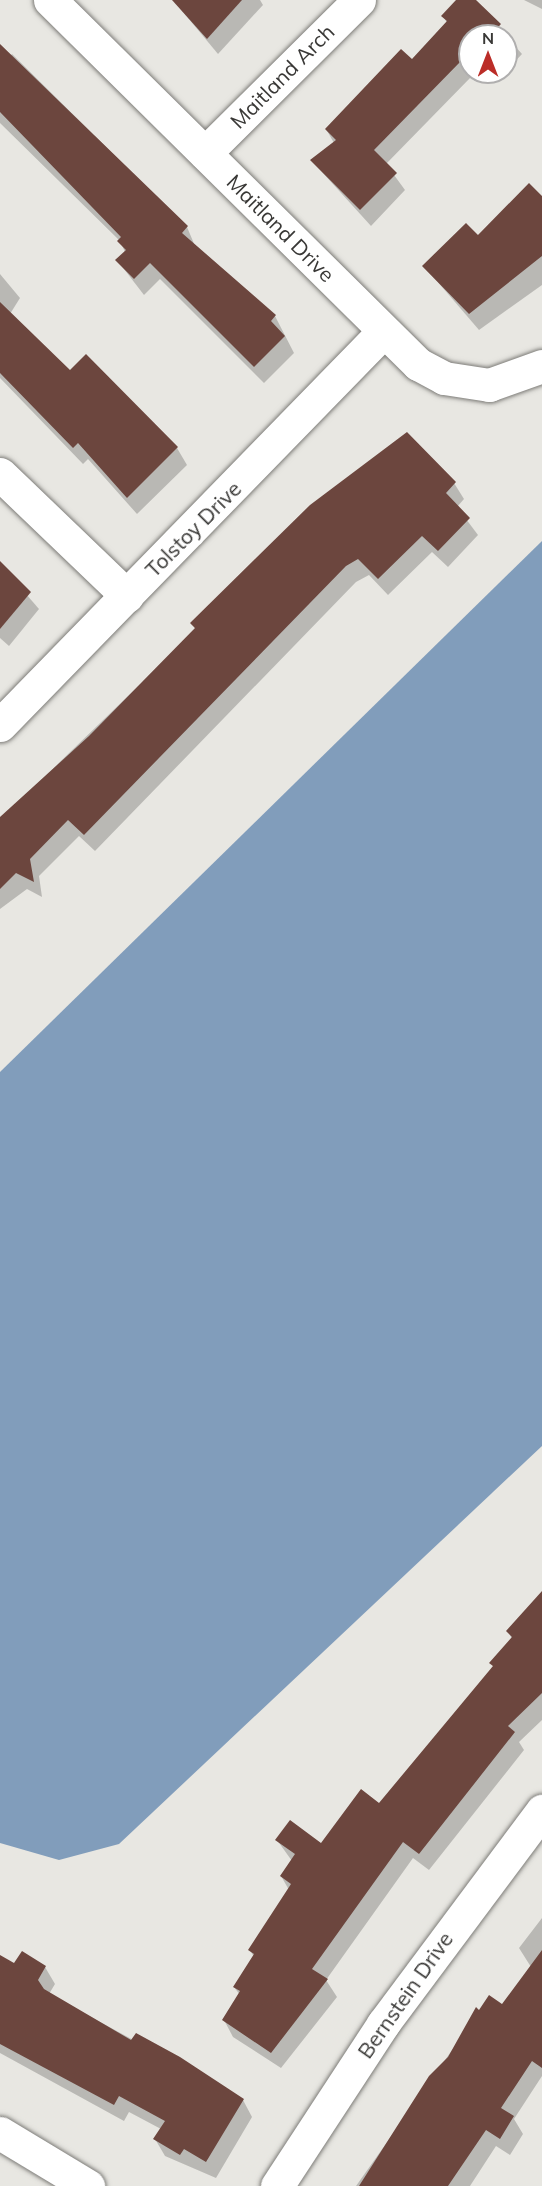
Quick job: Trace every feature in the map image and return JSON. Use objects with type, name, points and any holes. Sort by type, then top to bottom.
[{"type":"street","name":"Maitland Drive","points":[[50,0],[418,364],[466,383],[517,379],[542,366]]},
{"type":"street","name":"Maitland Arch","points":[[205,153],[359,0]]},
{"type":"street","name":"Tolstoy Drive","points":[[0,725],[384,331]]},
{"type":"street","points":[[0,474],[127,596]]},
{"type":"street","name":"Bernstein Drive","points":[[277,2186],[383,2024],[542,1811]]},
{"type":"street","points":[[0,2133],[88,2186]]},
{"type":"water","points":[[542,541],[542,1446],[119,1844],[59,1860],[0,1843],[0,1072]]},
{"type":"building","points":[[172,0],[242,0],[207,39]]},
{"type":"building","points":[[456,0],[476,0],[501,24],[458,24],[458,64],[374,150],[397,173],[360,210],[310,160],[336,140],[325,129],[401,49],[412,59],[447,21],[441,16]]},
{"type":"building","points":[[0,44],[188,226],[182,233],[276,315],[271,321],[285,336],[254,367],[150,263],[134,279],[115,260],[126,250],[117,241],[121,237],[0,112]]},
{"type":"building","points":[[529,183],[542,196],[542,256],[469,314],[422,266],[466,223],[478,235]]},
{"type":"building","points":[[0,302],[70,370],[86,354],[178,447],[127,498],[78,443],[73,448],[0,373]]},
{"type":"building","points":[[407,432],[456,482],[446,493],[470,518],[438,551],[422,536],[378,579],[358,559],[346,566],[84,835],[68,820],[30,859],[34,882],[16,873],[0,889],[0,817],[89,736],[195,628],[190,623],[310,505]]},
{"type":"building","points":[[0,561],[31,592],[0,629]]},
{"type":"building","points":[[542,1591],[542,1693],[508,1726],[515,1732],[419,1854],[403,1842],[312,1969],[328,1979],[271,2053],[222,2020],[240,1991],[233,1987],[254,1954],[248,1950],[291,1884],[280,1876],[295,1854],[275,1840],[290,1820],[321,1843],[361,1789],[379,1803],[493,1666],[489,1663],[512,1637],[506,1631]]},
{"type":"building","points":[[542,1950],[542,2068],[532,2061],[501,2108],[514,2116],[500,2139],[486,2130],[448,2186],[359,2186],[429,2076],[448,2057],[476,2007],[479,2010],[489,1995],[502,2004]]},
{"type":"building","points":[[22,1951],[46,1966],[38,1980],[44,1989],[131,2040],[136,2033],[180,2057],[244,2099],[206,2162],[184,2149],[180,2155],[153,2139],[165,2121],[119,2096],[114,2105],[0,2044],[0,1955],[14,1963]]}]
